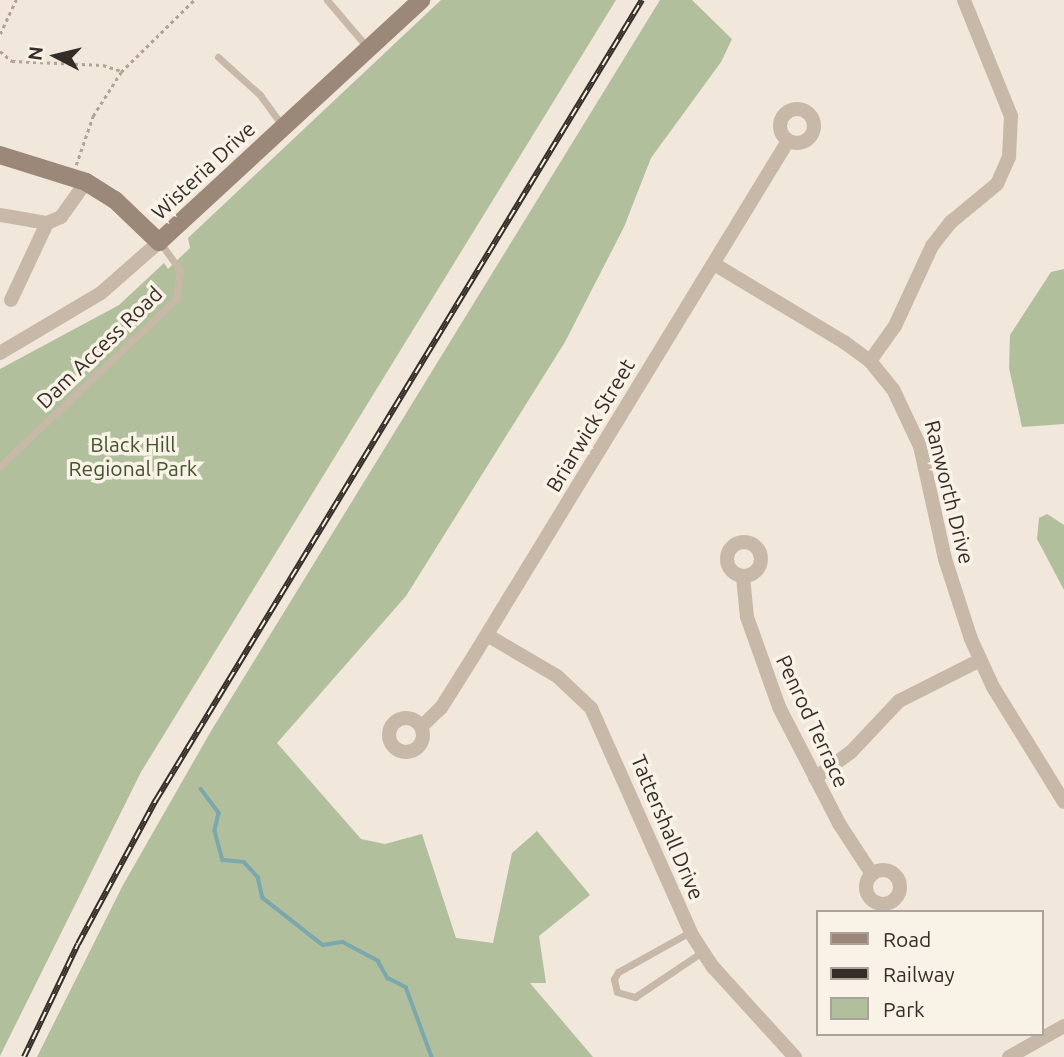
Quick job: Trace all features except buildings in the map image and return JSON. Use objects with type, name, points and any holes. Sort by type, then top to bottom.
[{"type":"street","name":"Wisteria Drive","points":[[0,353],[101,293],[421,0]]},
{"type":"street","points":[[870,361],[895,327],[932,246],[951,222],[997,184],[1009,157],[1011,116],[964,0]]},
{"type":"street","name":"Briarwick Street","points":[[421,727],[441,708],[487,635],[788,141]]},
{"type":"street","points":[[0,155],[78,179],[115,200],[159,242]]},
{"type":"street","points":[[0,215],[47,223],[61,217],[78,179]]},
{"type":"street","points":[[11,300],[47,223]]},
{"type":"street","name":"Ranworth Drive","points":[[714,264],[870,361],[893,389],[914,426],[954,591],[980,660],[1064,802]]},
{"type":"street","name":"Penrod Terrace","points":[[743,577],[742,598],[757,650],[790,731],[872,874]]},
{"type":"street","name":"Tattershall Drive","points":[[487,635],[557,676],[591,708],[702,952],[795,1057]]},
{"type":"street","points":[[815,778],[851,752],[898,701],[980,660]]},
{"type":"street","points":[[1009,1057],[1064,1026]]},
{"type":"lane","points":[[327,0],[368,49]]},
{"type":"lane","points":[[218,57],[253,88],[283,127]]},
{"type":"lane","name":"Dam Access Road","points":[[0,466],[176,299],[180,270],[159,242]]},
{"type":"lane","points":[[691,932],[618,972],[614,979],[617,992],[635,997],[702,952]]},
{"type":"path","points":[[0,34],[16,0]]},
{"type":"path","points":[[78,179],[93,116],[121,72],[194,0]]},
{"type":"path","points":[[0,51],[12,61],[103,65],[121,72]]},
{"type":"green space","name":"Black Hill Regional Park","points":[[441,0],[616,0],[141,772],[0,1056],[0,369],[119,305],[164,263],[168,269],[190,248],[188,238]]},
{"type":"green space","points":[[660,0],[692,0],[732,39],[721,62],[651,158],[624,227],[565,342],[406,596],[277,743],[361,839],[385,844],[422,834],[456,938],[493,943],[512,853],[537,831],[590,895],[539,936],[546,983],[530,983],[593,1057],[37,1057],[123,885],[211,731]]},
{"type":"green space","points":[[1064,269],[1064,424],[1022,427],[1009,368],[1010,335],[1051,272]]},
{"type":"green space","points":[[1047,514],[1064,525],[1064,590],[1037,539],[1039,518]]},
{"type":"waterway","points":[[201,789],[219,813],[215,831],[223,860],[244,862],[258,877],[263,898],[323,945],[343,942],[378,961],[388,978],[406,987],[432,1057]]},
{"type":"railway","points":[[24,1057],[78,944],[156,800],[642,0]]}]
